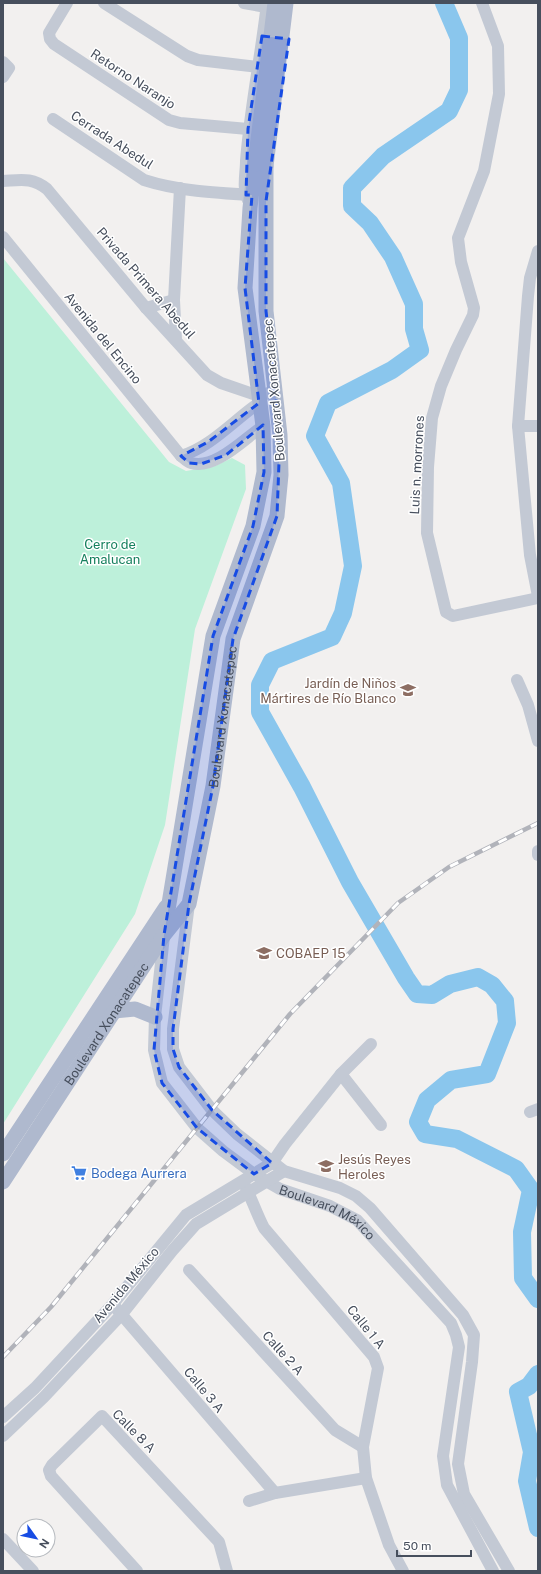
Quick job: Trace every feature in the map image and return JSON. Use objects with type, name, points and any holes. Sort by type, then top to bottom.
[{"type":"main road","name":"Boulevard Xonacatepec","points":[[3,1154],[170,902],[213,636],[253,526],[264,472],[263,426],[245,288],[249,198],[261,165],[286,3]]},
{"type":"main road","name":"Boulevard Xonacatepec","points":[[3,1182],[164,935],[189,904],[213,786],[233,640],[277,516],[281,475],[280,435],[266,310],[266,201],[261,165],[269,4]]},
{"type":"main road","points":[[170,902],[194,877]]},
{"type":"main road","name":"Boulevard México","points":[[164,935],[170,902]]},
{"type":"main road","points":[[114,1011],[135,1009],[155,1017]]},
{"type":"street","name":"Retorno Naranjo","points":[[67,3],[49,33],[50,39],[54,44],[169,120],[180,123],[248,129]]},
{"type":"street","points":[[104,3],[187,56],[198,60],[258,67]]},
{"type":"street","points":[[244,3],[269,4]]},
{"type":"street","name":"Boulevard Xonacatepec","points":[[266,201],[271,184],[293,3]]},
{"type":"street","name":"Luis n. morrones","points":[[482,3],[498,46],[499,94],[484,171],[458,238],[461,262],[474,308],[473,315],[441,386],[432,418],[428,467],[427,533],[446,612],[450,615],[453,616],[538,597]]},
{"type":"street","name":"Boulevard Xonacatepec","points":[[249,198],[248,129],[262,36],[269,4]]},
{"type":"street","points":[[262,36],[289,39]]},
{"type":"street","points":[[3,62],[9,68],[3,78]]},
{"type":"street","name":"Cerrada Abedul","points":[[53,118],[144,180],[180,188],[249,198]]},
{"type":"street","name":"Privada Primera Abedul","points":[[3,181],[28,180],[38,182],[47,189],[146,308],[207,375],[221,383],[259,399]]},
{"type":"street","points":[[176,340],[174,300],[180,188]]},
{"type":"street","name":"Avenida del Encino","points":[[3,237],[181,456],[189,463],[201,464],[226,455],[263,426]]},
{"type":"street","points":[[538,251],[530,278],[533,297],[518,426],[538,597]]},
{"type":"street","points":[[146,308],[174,300]]},
{"type":"street","points":[[181,456],[190,453],[208,442],[259,399],[275,391]]},
{"type":"street","points":[[518,426],[538,426]]},
{"type":"street","points":[[517,680],[533,702],[538,741]]},
{"type":"street","name":"Boulevard México","points":[[189,904],[173,1029],[173,1049],[179,1067],[212,1110],[237,1134],[272,1163],[284,1171],[340,1188],[356,1196],[370,1208],[463,1315],[469,1324],[474,1336],[472,1362],[458,1464],[464,1494],[508,1571]]},
{"type":"street","name":"Boulevard México","points":[[164,935],[155,1017],[154,1050],[162,1084],[197,1128],[223,1151],[254,1174],[280,1189],[330,1206],[357,1220],[451,1323],[459,1347],[443,1456],[447,1485],[492,1571]]},
{"type":"street","points":[[272,1163],[284,1144],[341,1074],[371,1044]]},
{"type":"street","points":[[341,1074],[381,1125]]},
{"type":"street","name":"Avenida México","points":[[3,1418],[35,1388],[112,1305],[186,1215],[243,1182],[272,1163]]},
{"type":"street","name":"Avenida México","points":[[3,1436],[44,1397],[122,1314],[172,1251],[196,1224],[284,1171]]},
{"type":"street","name":"Calle 1 A","points":[[243,1182],[264,1228],[374,1357],[378,1368],[363,1447],[366,1478],[389,1545],[403,1571]]},
{"type":"street","name":"Calle 2 A","points":[[189,1270],[335,1430],[363,1447]]},
{"type":"street","name":"Calle 3 A","points":[[112,1305],[122,1314],[274,1494]]},
{"type":"street","name":"Calle 8 A","points":[[137,1571],[51,1476],[49,1470],[52,1465],[102,1416],[219,1542],[227,1571]]},
{"type":"street","points":[[249,1501],[274,1494],[366,1478]]},
{"type":"street","points":[[3,1539],[32,1571]]},
{"type":"highlighted area","points":[[262,36],[289,39],[266,201],[266,311],[280,435],[277,516],[233,639],[213,786],[189,904],[173,1029],[173,1049],[179,1067],[212,1110],[272,1163],[254,1174],[197,1128],[162,1083],[154,1050],[164,935],[213,636],[253,526],[264,472],[263,425],[226,455],[201,464],[189,463],[181,456],[208,442],[259,403],[245,288],[252,195],[246,195],[248,129]]},
{"type":"green space","name":"Cerro de Amalucan","points":[[3,258],[169,462],[186,471],[215,466],[232,458],[245,465],[246,489],[195,629],[165,825],[135,914],[3,1124]]},
{"type":"waterway","points":[[444,3],[459,38],[459,90],[449,111],[383,156],[352,188],[352,206],[370,223],[393,257],[414,304],[414,329],[420,350],[392,370],[328,403],[315,436],[341,483],[353,566],[343,613],[332,637],[272,661],[260,685],[260,712],[302,787],[350,882],[406,978],[417,994],[432,995],[450,984],[478,977],[492,985],[505,1001],[507,1023],[487,1074],[451,1080],[427,1100],[418,1122],[425,1134],[457,1139],[516,1169],[531,1190],[522,1232],[523,1278],[538,1299]]},
{"type":"waterway","points":[[538,1374],[529,1386],[518,1392],[532,1452],[527,1481],[538,1528]]},
{"type":"railway","points":[[3,1357],[51,1307],[290,1014],[398,903],[449,867],[538,823]]},
{"type":"place","name":"Jardín de Niños Mártires de Río Blanco","points":[[408,690]]},
{"type":"place","name":"COBAEP 15","points":[[264,953]]},
{"type":"place","name":"Jesús Reyes Heroles","points":[[326,1166]]},
{"type":"place","name":"Bodega Aurrera","points":[[79,1173]]}]
